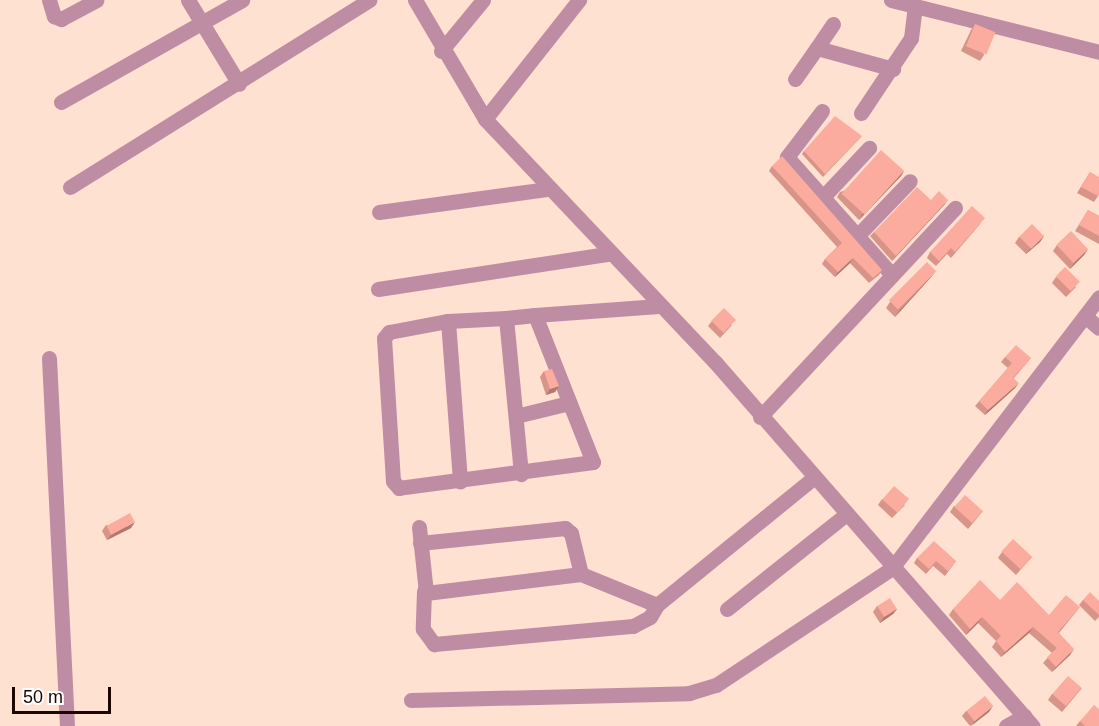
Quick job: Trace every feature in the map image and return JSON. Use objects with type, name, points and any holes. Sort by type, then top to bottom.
[{"type":"street","points":[[49,0],[54,16],[61,19],[96,0]]},
{"type":"street","points":[[188,0],[239,84]]},
{"type":"street","points":[[61,102],[242,0]]},
{"type":"street","points":[[70,187],[239,84],[369,0]]},
{"type":"street","points":[[415,0],[441,51],[485,119],[546,189],[659,306],[760,417],[1029,721],[1006,726]]},
{"type":"street","points":[[441,51],[483,0]]},
{"type":"street","points":[[485,119],[579,0]]},
{"type":"street","points":[[891,0],[1099,52]]},
{"type":"street","points":[[861,113],[893,69],[911,38],[915,6]]},
{"type":"street","points":[[795,79],[833,24]]},
{"type":"street","points":[[817,48],[893,69]]},
{"type":"street","points":[[822,111],[787,154],[822,198],[892,275]]},
{"type":"street","points":[[822,198],[869,148]]},
{"type":"street","points":[[857,236],[910,181]]},
{"type":"street","points":[[380,212],[546,189]]},
{"type":"street","points":[[760,417],[955,208]]},
{"type":"street","points":[[378,290],[608,254]]},
{"type":"street","points":[[411,700],[700,691],[892,568],[1099,297]]},
{"type":"street","points":[[535,315],[594,460],[521,474],[405,490],[393,481],[385,336],[448,321],[659,306]]},
{"type":"street","points":[[1085,316],[1099,328]]},
{"type":"street","points":[[506,318],[521,474]]},
{"type":"street","points":[[448,321],[460,482]]},
{"type":"street","points":[[50,358],[67,726]]},
{"type":"street","points":[[516,416],[569,403]]},
{"type":"street","points":[[419,527],[424,591],[423,629],[434,644],[633,626],[650,617],[657,605],[813,478]]},
{"type":"street","points":[[727,609],[845,515]]},
{"type":"street","points":[[420,543],[565,528],[572,533],[581,574]]},
{"type":"street","points":[[424,591],[581,574],[657,605]]},
{"type":"building","points":[[975,24],[995,32],[986,54],[966,46]]},
{"type":"building","points":[[835,116],[862,136],[825,174],[804,151]]},
{"type":"building","points":[[881,150],[904,171],[865,215],[842,194]]},
{"type":"building","points":[[782,156],[882,270],[873,278],[853,258],[838,272],[825,259],[842,243],[772,166]]},
{"type":"building","points":[[1090,172],[1099,177],[1098,196],[1081,187]]},
{"type":"building","points":[[917,187],[931,200],[939,191],[948,200],[896,256],[874,232]]},
{"type":"building","points":[[972,206],[985,218],[955,252],[951,248],[939,261],[930,252]]},
{"type":"building","points":[[1088,210],[1099,216],[1099,236],[1079,225]]},
{"type":"building","points":[[1032,224],[1044,236],[1031,249],[1019,237]]},
{"type":"building","points":[[1071,231],[1088,249],[1073,263],[1056,245]]},
{"type":"building","points":[[927,262],[936,271],[898,309],[889,300]]},
{"type":"building","points":[[1065,267],[1080,282],[1071,291],[1056,276]]},
{"type":"building","points":[[724,308],[736,320],[723,333],[711,321]]},
{"type":"building","points":[[1016,345],[1031,358],[1013,378],[1019,383],[988,410],[979,401],[1012,363],[1005,357]]},
{"type":"building","points":[[552,369],[559,386],[550,389],[544,371]]},
{"type":"building","points":[[894,486],[909,499],[897,513],[882,500]]},
{"type":"building","points":[[965,495],[983,511],[972,523],[954,507]]},
{"type":"building","points":[[130,513],[135,522],[111,535],[106,526]]},
{"type":"building","points":[[1013,539],[1032,557],[1020,569],[1001,551]]},
{"type":"building","points":[[934,541],[956,561],[948,571],[936,561],[929,569],[917,558]]},
{"type":"building","points":[[980,580],[1000,600],[1017,582],[1049,615],[1066,595],[1080,607],[1058,632],[1074,649],[1056,667],[1047,657],[1057,648],[1033,627],[1005,652],[996,641],[1001,636],[982,617],[970,629],[953,609]]},
{"type":"building","points":[[1090,592],[1099,601],[1099,615],[1083,600]]},
{"type":"building","points":[[890,598],[897,609],[884,617],[877,606]]},
{"type":"building","points":[[1068,676],[1082,688],[1066,706],[1052,694]]},
{"type":"building","points":[[985,696],[993,706],[975,721],[966,711]]},
{"type":"building","points":[[1094,705],[1099,709],[1099,726],[1085,726],[1080,721]]}]
